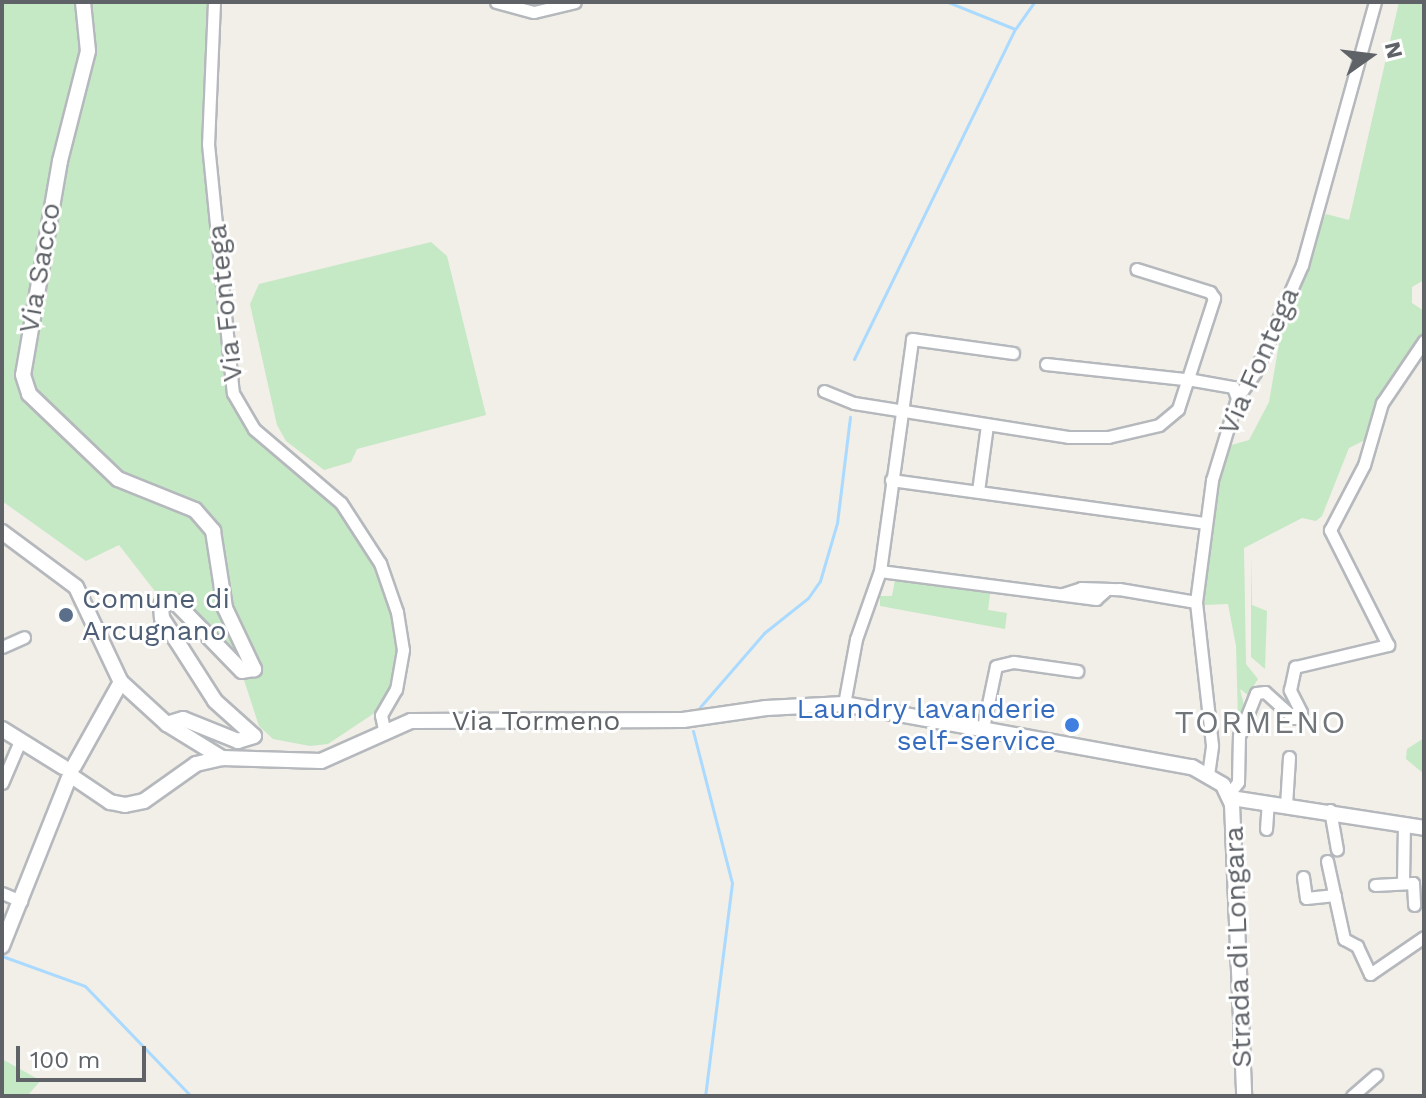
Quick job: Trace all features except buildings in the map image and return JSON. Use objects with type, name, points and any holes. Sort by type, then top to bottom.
[{"type":"main road","name":"Via Sacco","points":[[83,2],[88,51],[60,161],[23,375],[29,394],[118,479],[195,510],[213,531],[225,608],[254,669],[242,671],[175,602],[161,605],[162,618],[215,701],[254,736],[238,741],[183,719],[167,724]]},
{"type":"main road","points":[[2,532],[76,587],[121,682],[70,772],[2,946]]},
{"type":"main road","name":"Via Tormeno","points":[[121,682],[167,724],[222,758],[311,763],[384,729],[428,720],[683,720],[766,708],[844,704],[1171,759],[1208,775],[1230,796]]},
{"type":"main road","points":[[2,729],[70,772],[110,802],[125,805],[144,801],[196,764],[222,758]]},
{"type":"main road","points":[[196,764],[202,748]]},
{"type":"main road","points":[[1230,796],[1330,810],[1424,828]]},
{"type":"main road","name":"Strada di Longara","points":[[1230,796],[1244,1096]]},
{"type":"street","name":"Via Fontega","points":[[214,2],[208,144],[233,393],[254,429],[341,503],[385,575],[403,650],[396,689],[381,715],[384,729]]},
{"type":"street","points":[[496,2],[534,12],[575,2]]},
{"type":"street","name":"Via Fontega","points":[[1208,775],[1212,745],[1196,602],[1204,523],[1237,398],[1255,372],[1302,265],[1375,2]]},
{"type":"street","points":[[824,391],[900,411],[1069,437],[1132,432],[1171,417],[1213,294],[1136,269]]},
{"type":"street","points":[[844,704],[856,639],[880,571],[900,411],[915,337],[1013,353]]},
{"type":"street","points":[[1230,796],[1238,782],[1239,736],[1256,693],[1265,692],[1294,718],[1301,712],[1290,690],[1291,670],[1388,645],[1330,530],[1364,465],[1382,403],[1424,341]]},
{"type":"street","points":[[1046,364],[1233,387],[1237,398]]},
{"type":"street","points":[[978,491],[987,425]]},
{"type":"street","points":[[891,480],[1204,523]]},
{"type":"street","points":[[880,571],[1060,595],[1081,588],[1196,602]]},
{"type":"street","points":[[2,647],[24,637]]},
{"type":"street","points":[[983,728],[996,666],[1014,662],[1077,671]]},
{"type":"street","points":[[2,783],[20,741]]},
{"type":"street","points":[[1286,805],[1289,757]]},
{"type":"street","points":[[1266,829],[1268,803]]},
{"type":"street","points":[[1330,810],[1337,849]]},
{"type":"street","points":[[1403,881],[1404,823]]},
{"type":"street","points":[[1327,861],[1344,939],[1357,946],[1370,974],[1424,937]]},
{"type":"street","points":[[1303,877],[1306,898],[1335,895]]},
{"type":"street","points":[[1375,885],[1403,881],[1413,883],[1414,905]]},
{"type":"street","points":[[2,893],[21,901]]},
{"type":"street","points":[[1352,1096],[1376,1075]]},
{"type":"green space","points":[[2,2],[214,2],[207,101],[230,363],[242,414],[324,485],[380,563],[403,650],[385,706],[328,744],[310,746],[273,739],[259,726],[244,680],[247,674],[175,602],[164,603],[119,545],[86,561],[2,501]]},
{"type":"green space","points":[[1399,2],[1424,2],[1424,280],[1412,287],[1412,303],[1424,311],[1424,333],[1384,389],[1365,440],[1349,448],[1322,516],[1316,521],[1302,518],[1244,548],[1246,664],[1258,679],[1248,695],[1240,689],[1245,709],[1238,719],[1236,646],[1228,604],[1204,605],[1213,505],[1228,446],[1249,440],[1269,402],[1281,332],[1318,230],[1326,214],[1349,220]]},
{"type":"green space","points":[[431,242],[447,256],[486,415],[357,449],[351,462],[324,470],[286,441],[277,425],[250,304],[259,284]]},
{"type":"green space","points":[[1251,555],[1252,605],[1267,611],[1265,669],[1251,657]]},
{"type":"green space","points":[[896,574],[991,587],[988,610],[1007,613],[1005,629],[880,606],[880,596],[892,596]]},
{"type":"green space","points":[[1424,738],[1424,774],[1406,759],[1407,749]]},
{"type":"green space","points":[[2,1059],[36,1078],[43,1078],[27,1096],[2,1096]]},
{"type":"waterway","points":[[854,359],[1015,29],[948,2]]},
{"type":"waterway","points":[[1016,28],[1034,2]]},
{"type":"waterway","points":[[700,707],[764,633],[808,598],[820,581],[837,523],[850,417]]},
{"type":"waterway","points":[[693,731],[732,883],[705,1096]]},
{"type":"waterway","points":[[2,956],[85,986],[191,1096]]},
{"type":"place","name":"Comune di Arcugnano","points":[[66,615]]},
{"type":"place","name":"Laundry lavanderie self-service","points":[[1072,725]]},
{"type":"district","name":"TORMENO","points":[[1261,722]]}]
